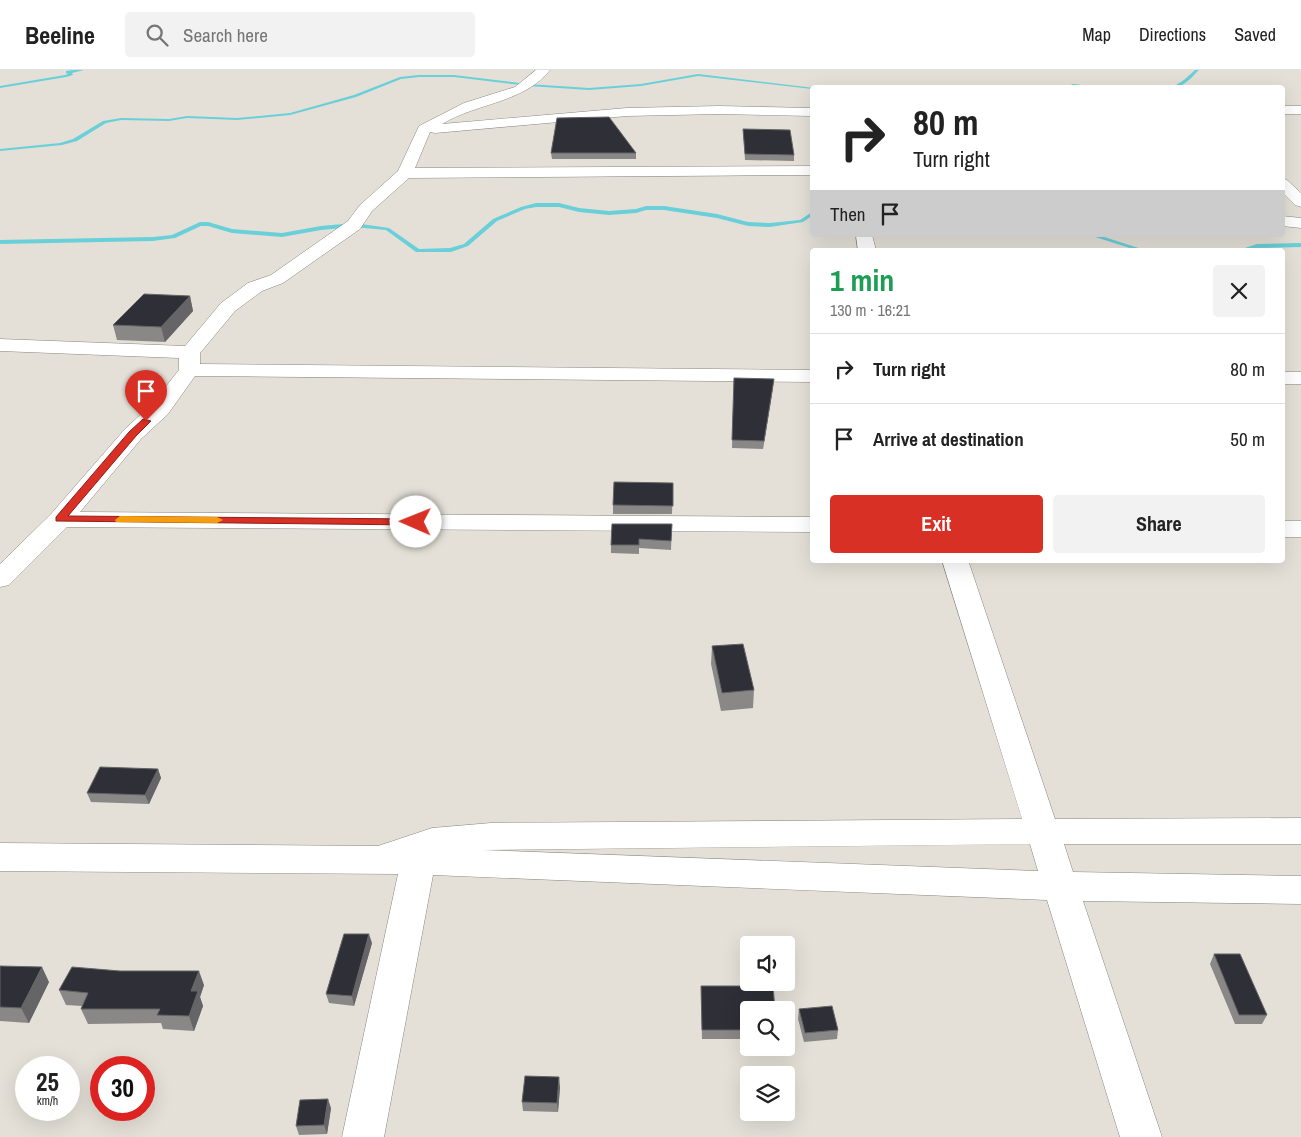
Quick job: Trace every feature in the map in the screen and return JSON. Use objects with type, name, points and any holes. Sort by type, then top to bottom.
[{"type":"street","points":[[0,579],[60,519],[133,434],[160,409],[228,306],[255,287],[277,279],[354,225],[366,208],[405,173],[424,130],[444,117],[468,106],[520,90],[544,70]]},
{"type":"street","points":[[424,130],[627,112],[719,110],[810,112]]},
{"type":"street","points":[[1285,110],[1301,110]]},
{"type":"street","points":[[405,173],[810,171]]},
{"type":"street","points":[[1286,176],[1301,202]]},
{"type":"street","points":[[1285,221],[1301,222]]},
{"type":"street","points":[[0,345],[190,361],[810,376]]},
{"type":"street","points":[[1285,378],[1301,378]]},
{"type":"street","points":[[60,519],[810,525]]},
{"type":"street","points":[[1285,529],[1301,529]]},
{"type":"street","points":[[956,563],[1041,832],[1142,1137]]},
{"type":"street","points":[[372,859],[432,841],[491,836],[805,832],[1301,830]]},
{"type":"street","points":[[0,857],[372,859],[1060,886],[1301,890]]},
{"type":"street","points":[[363,1137],[418,862]]},
{"type":"building","points":[[609,117],[636,153],[551,153],[557,118]]},
{"type":"building","points":[[743,129],[790,130],[794,155],[745,154]]},
{"type":"building","points":[[144,294],[190,296],[161,327],[113,325]]},
{"type":"building","points":[[734,378],[774,379],[764,441],[732,440]]},
{"type":"building","points":[[614,482],[673,483],[673,506],[613,505]]},
{"type":"building","points":[[612,524],[672,524],[671,541],[639,539],[639,545],[611,545]]},
{"type":"building","points":[[743,644],[754,690],[722,693],[712,646]]},
{"type":"building","points":[[100,767],[158,769],[145,795],[87,793]]},
{"type":"building","points":[[344,934],[369,934],[352,996],[326,994]]},
{"type":"building","points":[[1214,954],[1240,954],[1267,1015],[1239,1015]]},
{"type":"building","points":[[0,966],[42,967],[21,1008],[0,1007]]},
{"type":"building","points":[[72,967],[120,971],[199,971],[191,991],[198,991],[189,1016],[157,1015],[160,1009],[81,1009],[88,993],[59,990]]},
{"type":"building","points":[[701,986],[740,986],[740,991],[773,991],[774,1001],[740,1001],[740,1030],[702,1030]]},
{"type":"building","points":[[832,1006],[838,1030],[805,1033],[799,1009]]},
{"type":"building","points":[[525,1076],[559,1077],[557,1103],[522,1102]]},
{"type":"building","points":[[328,1099],[324,1125],[296,1126],[300,1100]]},
{"type":"waterway","points":[[0,87],[66,76],[72,74],[67,72],[82,70]]},
{"type":"waterway","points":[[1178,85],[1197,70]]},
{"type":"waterway","points":[[0,150],[60,144],[75,140],[105,122],[121,119],[169,120],[187,117],[237,119],[290,114],[355,96],[400,78],[419,76],[454,76],[528,85],[589,89],[641,85],[698,75],[810,88]]},
{"type":"waterway","points":[[0,242],[153,239],[173,237],[200,224],[208,224],[232,231],[282,235],[321,228],[354,225],[387,229],[418,251],[451,250],[466,245],[495,220],[523,208],[536,205],[559,205],[579,210],[609,213],[636,211],[646,208],[664,208],[717,216],[748,224],[770,225],[801,221],[810,215]]},
{"type":"waterway","points":[[1099,237],[1135,248]]},
{"type":"waterway","points":[[1250,248],[1257,246],[1301,245]]},
{"type":"slow traffic","points":[[120,520],[217,520]]},
{"type":"route","points":[[146,421],[60,519],[416,522]]}]
